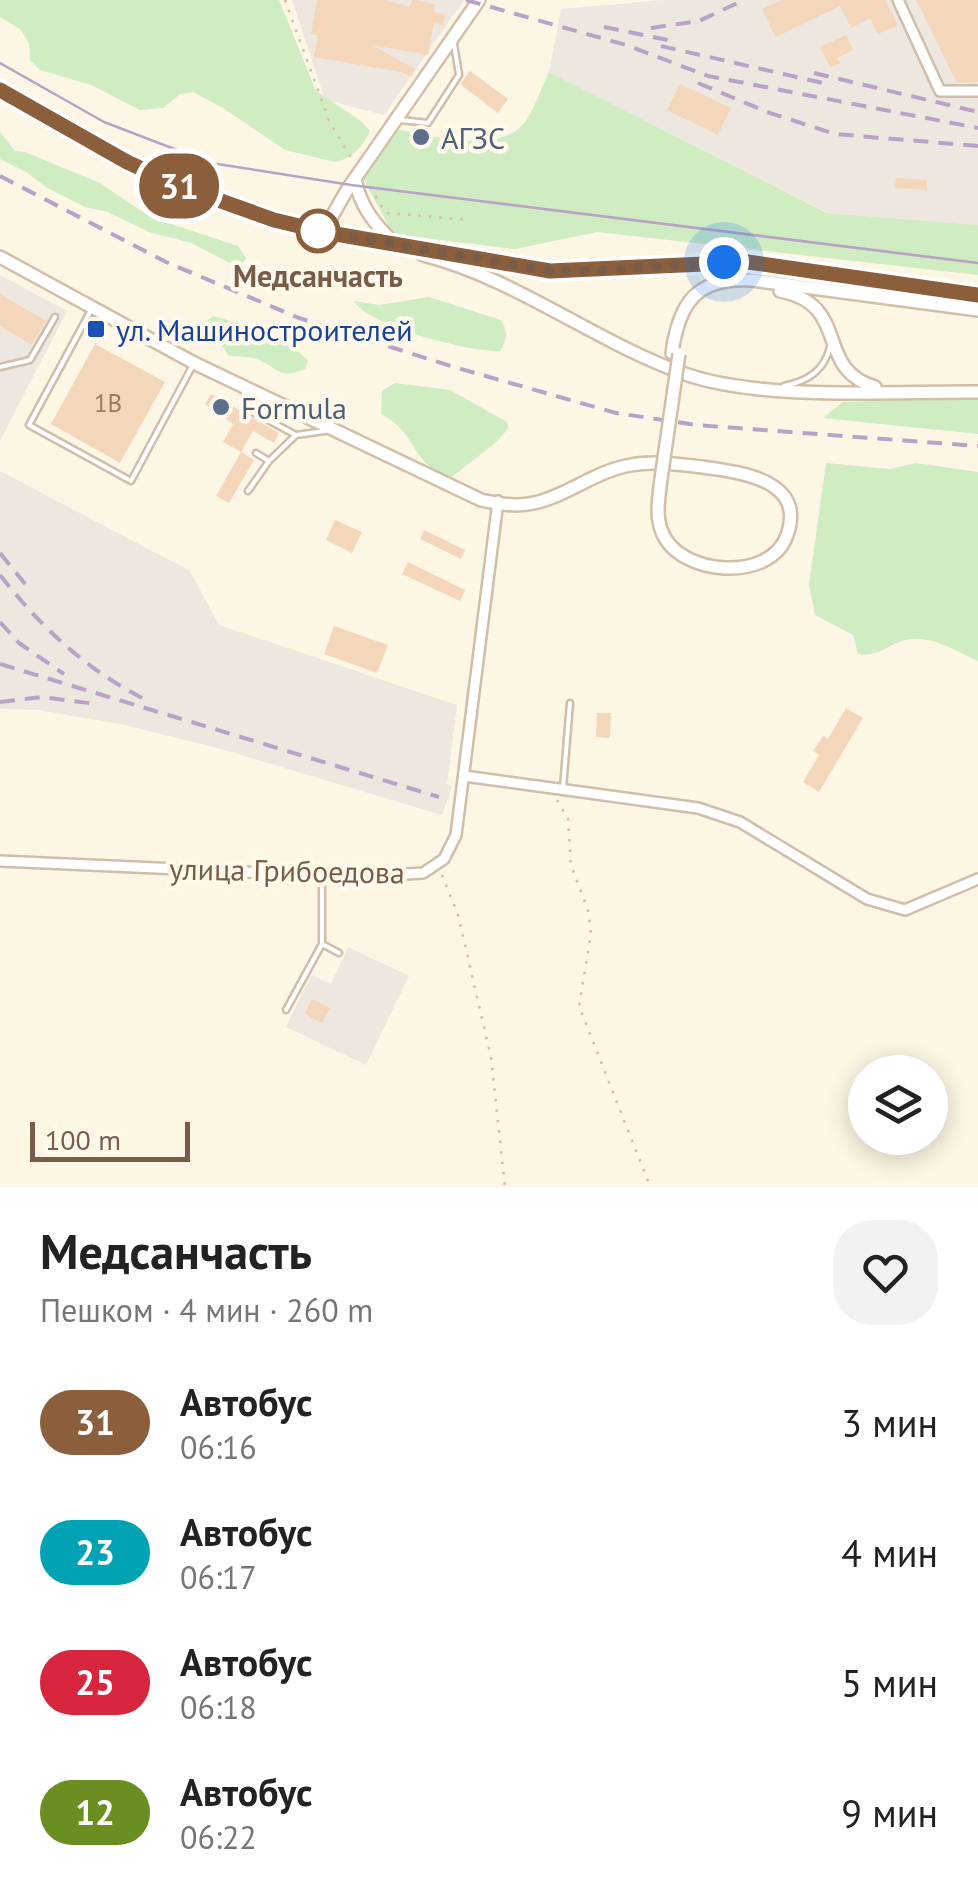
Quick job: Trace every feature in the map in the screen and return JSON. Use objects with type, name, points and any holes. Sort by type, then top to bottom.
[{"type":"main road","points":[[324,232],[358,175],[480,0]]},
{"type":"main road","points":[[0,90],[127,162],[179,186],[274,220],[468,268],[615,345],[680,372],[775,389],[978,392]]},
{"type":"main road","points":[[358,175],[357,192],[372,221],[393,242]]},
{"type":"main road","points":[[361,239],[550,271],[748,262],[978,295]]},
{"type":"main road","points":[[0,258],[243,388],[461,490],[498,501],[544,493],[603,466],[640,457],[740,466],[769,475],[786,490],[796,515],[792,542],[772,565],[754,572],[717,572],[682,563],[664,549],[654,529],[658,479],[676,354],[677,327],[685,307],[700,290],[720,282],[752,280],[978,310]]},
{"type":"main road","points":[[676,354],[685,322],[695,304],[709,292],[751,286],[793,293],[820,310],[841,364],[850,375],[874,387],[904,392]]},
{"type":"street","points":[[898,0],[940,91],[978,91]]},
{"type":"street","name":"улица Грибоедова","points":[[0,861],[322,876],[423,872],[436,865],[444,859],[456,835],[498,501]]},
{"type":"street","points":[[464,776],[698,808],[740,822],[867,899],[905,910],[978,879]]},
{"type":"lane","points":[[396,119],[428,122],[459,75],[453,38]]},
{"type":"lane","points":[[93,308],[29,425],[131,481],[194,364]]},
{"type":"lane","points":[[0,367],[30,360],[55,317]]},
{"type":"lane","points":[[775,389],[796,384],[818,371],[832,338]]},
{"type":"lane","points":[[243,388],[249,410],[296,435]]},
{"type":"lane","points":[[248,491],[269,461],[296,435],[331,430]]},
{"type":"lane","points":[[256,453],[269,461]]},
{"type":"lane","points":[[562,789],[570,703]]},
{"type":"lane","points":[[286,1010],[322,944],[322,876]]},
{"type":"lane","points":[[322,944],[338,953]]},
{"type":"path","points":[[284,0],[330,123],[358,175],[386,212],[470,220]]},
{"type":"path","points":[[541,786],[558,801],[568,819],[570,864],[588,910],[591,934],[578,1006],[648,1187]]},
{"type":"path","points":[[436,865],[451,894],[475,980],[491,1057],[505,1187]]},
{"type":"shaded area","points":[[292,0],[464,0],[384,115],[325,100]]},
{"type":"shaded area","points":[[662,0],[978,0],[978,225],[828,213],[549,72],[561,9]]},
{"type":"shaded area","points":[[0,275],[67,311],[0,441]]},
{"type":"shaded area","points":[[0,471],[190,571],[219,625],[457,705],[447,784],[452,786],[442,815],[214,747],[125,725],[39,710],[0,709]]},
{"type":"shaded area","points":[[348,947],[409,976],[366,1065],[286,1027],[311,975],[331,984]]},
{"type":"green space","points":[[0,0],[279,0],[316,91],[370,131],[356,151],[335,162],[285,150],[193,92],[180,94],[163,108],[140,110],[91,85],[40,70],[30,60],[29,43],[20,29],[0,17]]},
{"type":"green space","points":[[549,72],[827,213],[978,225],[978,275],[597,232],[515,249],[393,234],[362,176],[396,129],[464,140],[499,138],[525,122]]},
{"type":"green space","points":[[0,132],[15,151],[100,183],[150,217],[238,246],[246,258],[243,263],[230,263],[191,243],[149,232],[47,188],[0,159]]},
{"type":"green space","points":[[429,297],[501,320],[506,336],[500,351],[444,342],[398,328],[378,320],[354,301],[379,305]]},
{"type":"green space","points":[[213,316],[292,348],[308,361],[305,369],[283,373],[256,359],[229,356],[205,322]]},
{"type":"green space","points":[[395,383],[450,390],[507,422],[509,428],[453,476],[445,477],[434,471],[401,429],[381,414],[382,391]]},
{"type":"green space","points":[[978,397],[978,434],[823,418],[843,402]]},
{"type":"green space","points":[[826,463],[890,469],[916,463],[978,472],[978,661],[922,639],[858,654],[853,635],[815,615],[809,585]]},
{"type":"building","points":[[317,0],[385,0],[410,7],[412,0],[416,0],[435,4],[434,12],[445,14],[443,25],[434,23],[428,55],[372,45],[415,69],[411,77],[314,57],[318,35],[311,34]]},
{"type":"building","points":[[782,0],[885,0],[898,25],[878,34],[870,18],[851,28],[840,6],[776,37],[762,9]]},
{"type":"building","points":[[916,0],[978,0],[978,82],[957,83]]},
{"type":"building","points":[[846,35],[853,50],[837,58],[840,63],[830,68],[820,47]]},
{"type":"building","points":[[470,71],[508,99],[498,113],[460,84]]},
{"type":"building","points":[[680,84],[731,108],[718,135],[667,110]]},
{"type":"building","points":[[896,178],[927,180],[927,190],[895,188]]},
{"type":"building","points":[[0,294],[46,321],[32,345],[0,326]]},
{"type":"building","points":[[95,344],[165,382],[120,463],[51,424]]},
{"type":"building","points":[[211,394],[279,433],[274,443],[253,431],[241,452],[223,442],[233,424],[205,404]]},
{"type":"building","points":[[241,452],[254,460],[229,503],[216,496]]},
{"type":"building","points":[[335,520],[362,532],[352,553],[326,540]]},
{"type":"building","points":[[424,530],[465,550],[461,559],[420,539]]},
{"type":"building","points":[[408,562],[465,590],[460,601],[402,574]]},
{"type":"building","points":[[334,626],[388,645],[377,673],[324,654]]},
{"type":"building","points":[[846,708],[863,718],[819,792],[803,782],[819,755],[813,751],[823,736],[828,739]]},
{"type":"building","points":[[597,713],[611,713],[610,738],[596,737]]},
{"type":"building","points":[[312,999],[330,1008],[322,1023],[305,1014]]},
{"type":"tram line","points":[[0,63],[104,122],[211,163],[351,185],[978,263]]},
{"type":"railway","points":[[466,0],[626,45],[708,76],[978,128]]},
{"type":"railway","points":[[651,28],[699,21],[744,0]]},
{"type":"railway","points":[[604,27],[677,42]]},
{"type":"railway","points":[[661,46],[827,84]]},
{"type":"railway","points":[[814,73],[978,112]]},
{"type":"railway","points":[[698,83],[767,112],[835,134],[978,146]]},
{"type":"railway","points":[[0,176],[166,262],[299,318],[616,413],[696,425],[978,446]]},
{"type":"railway","points":[[0,553],[26,585]]},
{"type":"railway","points":[[0,575],[64,644],[142,698]]},
{"type":"railway","points":[[0,622],[19,643],[64,674]]},
{"type":"railway","points":[[0,664],[439,797]]},
{"type":"railway","points":[[0,702],[42,697],[96,704]]},
{"type":"bus line","name":"31","points":[[0,90],[127,162],[179,186],[274,220],[324,232],[550,271],[748,262],[978,295]]},
{"type":"place","name":"АГЗС","points":[[421,137]]},
{"type":"place","name":"Медсанчасть","points":[[318,231]]},
{"type":"place","name":"ул. Машиностроителей","points":[[96,329]]},
{"type":"place","name":"Formula","points":[[221,407]]},
{"type":"route","points":[[318,231],[550,271],[724,262]]}]
